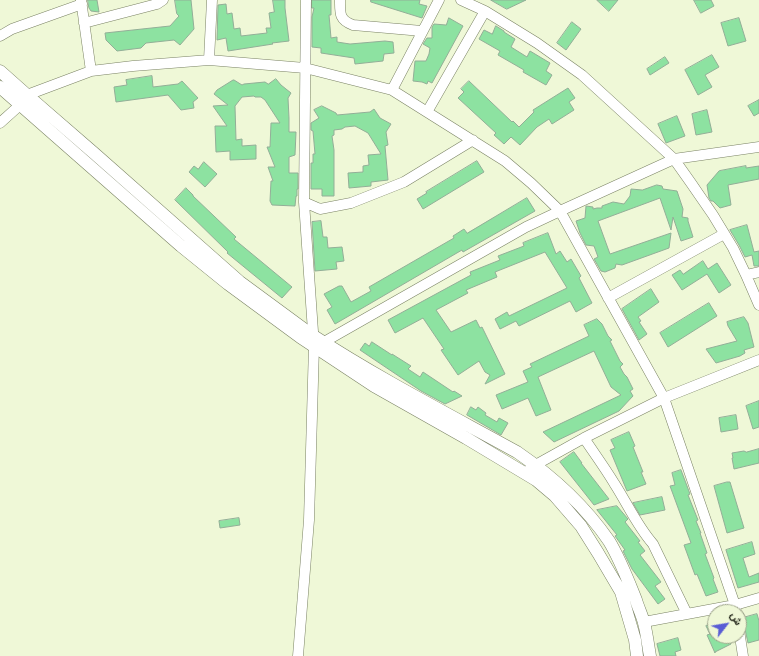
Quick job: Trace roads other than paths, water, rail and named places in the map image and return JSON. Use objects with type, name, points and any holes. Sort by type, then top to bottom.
[{"type":"street","points":[[84,23],[157,4],[163,0]]},
{"type":"street","points":[[209,60],[212,0]]},
{"type":"street","points":[[298,656],[309,520],[317,341],[304,202],[306,0]]},
{"type":"street","points":[[340,0],[341,16],[347,23],[422,31]]},
{"type":"street","points":[[392,90],[439,0]]},
{"type":"street","points":[[461,0],[485,11],[537,42],[582,75],[674,159],[713,215],[746,275],[759,305]]},
{"type":"street","points":[[0,36],[12,29],[81,2],[91,71]]},
{"type":"street","points":[[427,112],[485,11]]},
{"type":"street","points":[[0,123],[23,100],[91,71],[209,60],[305,68],[392,90],[473,140],[505,161],[560,210],[664,398],[735,604]]},
{"type":"street","points":[[0,71],[23,100],[181,246],[228,284],[300,337],[317,341],[517,452],[535,464],[559,484],[588,514],[609,542],[622,567],[644,622],[650,656]]},
{"type":"street","points":[[0,87],[23,100]]},
{"type":"street","points":[[304,202],[320,209],[351,203],[404,182],[473,140]]},
{"type":"street","points":[[317,341],[526,227],[560,210],[674,159],[759,147]]},
{"type":"street","points":[[608,298],[724,234]]},
{"type":"street","points":[[746,275],[759,272]]},
{"type":"street","points":[[317,341],[374,386],[523,472],[536,480],[555,496],[581,526],[621,592],[637,656]]},
{"type":"street","points":[[523,472],[584,438],[664,398],[759,360]]},
{"type":"street","points":[[584,438],[615,484],[647,537],[653,544],[686,614]]},
{"type":"street","points":[[745,604],[759,598]]},
{"type":"street","points":[[644,622],[707,611]]},
{"type":"street","points":[[741,644],[743,656]]}]
